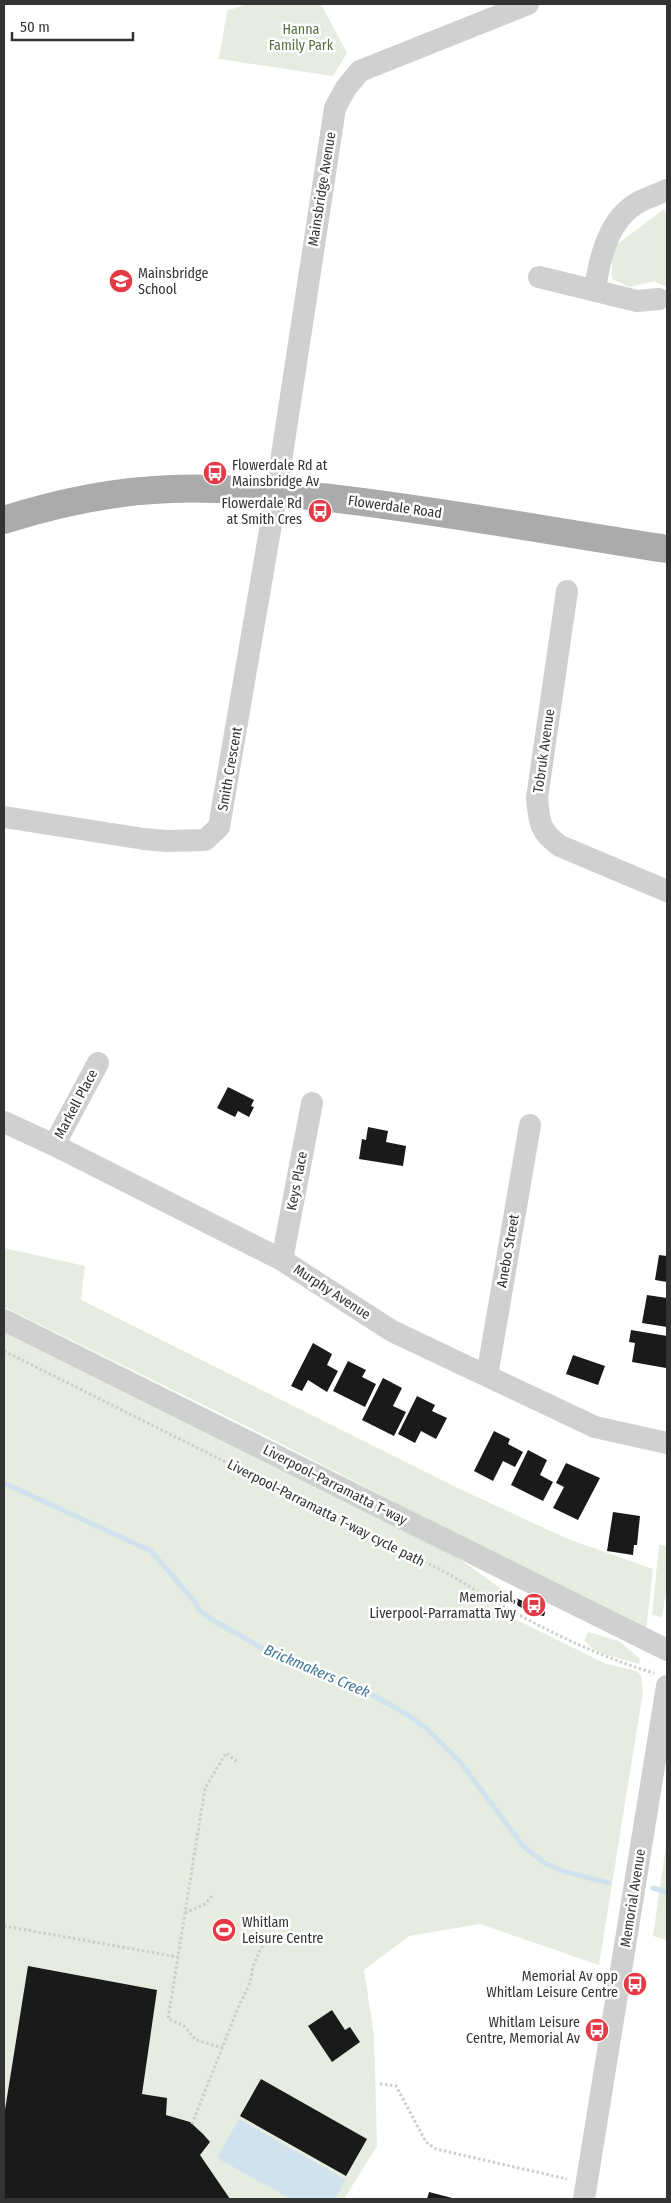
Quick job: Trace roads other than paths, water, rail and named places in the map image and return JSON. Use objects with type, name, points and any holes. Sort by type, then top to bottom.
[{"type":"main road","name":"Flowerdale Road","points":[[4,520],[50,507],[144,492],[180,489],[276,492],[424,510],[667,549]]},
{"type":"street","name":"Mainsbridge Avenue","points":[[276,492],[335,108],[346,88],[360,71],[528,4]]},
{"type":"street","points":[[596,289],[599,264],[606,244],[619,218],[638,203],[667,190]]},
{"type":"street","points":[[539,277],[637,300],[659,298]]},
{"type":"street","name":"Smith Crescent","points":[[4,817],[166,841],[205,840],[219,826],[276,492]]},
{"type":"street","name":"Tobruk Avenue","points":[[567,591],[537,798],[542,829],[549,838],[560,846],[667,891]]},
{"type":"street","name":"Markell Place","points":[[54,1145],[98,1064]]},
{"type":"street","name":"Keys Place","points":[[282,1260],[312,1103]]},
{"type":"street","name":"Murphy Avenue","points":[[4,1122],[54,1145],[282,1260],[392,1331],[595,1427],[667,1443]]},
{"type":"street","name":"Anebo Street","points":[[487,1376],[530,1125]]},
{"type":"street","name":"Liverpool–Parramatta T-way","points":[[4,1320],[667,1650]]},
{"type":"street","name":"Memorial Avenue","points":[[584,2199],[667,1686]]},
{"type":"water","points":[[239,2119],[346,2180],[335,2199],[291,2199],[217,2158]]},
{"type":"waterway","name":"Brickmakers Creek","points":[[4,1483],[151,1551],[195,1602],[199,1610],[211,1619],[272,1654],[365,1691],[405,1713],[426,1728],[461,1763],[524,1847],[545,1863],[562,1871],[609,1883]]},
{"type":"waterway","name":"Brickmakers Creek","points":[[653,1888],[667,1892]]},
{"type":"place","name":"Mainsbridge School","points":[[121,281]]},
{"type":"place","name":"Flowerdale Rd at Mainsbridge Av","points":[[215,473]]},
{"type":"place","name":"Flowerdale Rd at Smith Cres","points":[[320,511]]},
{"type":"place","name":"Memorial, Liverpool-Parramatta Twy","points":[[534,1605]]},
{"type":"place","name":"Whitlam Leisure Centre","points":[[224,1930]]},
{"type":"place","name":"Memorial Av opp Whitlam Leisure Centre","points":[[635,1984]]},
{"type":"place","name":"Whitlam Leisure Centre, Memorial Av","points":[[597,2030]]},
{"type":"park label","name":"Hanna Family Park","points":[[301,38]]}]
